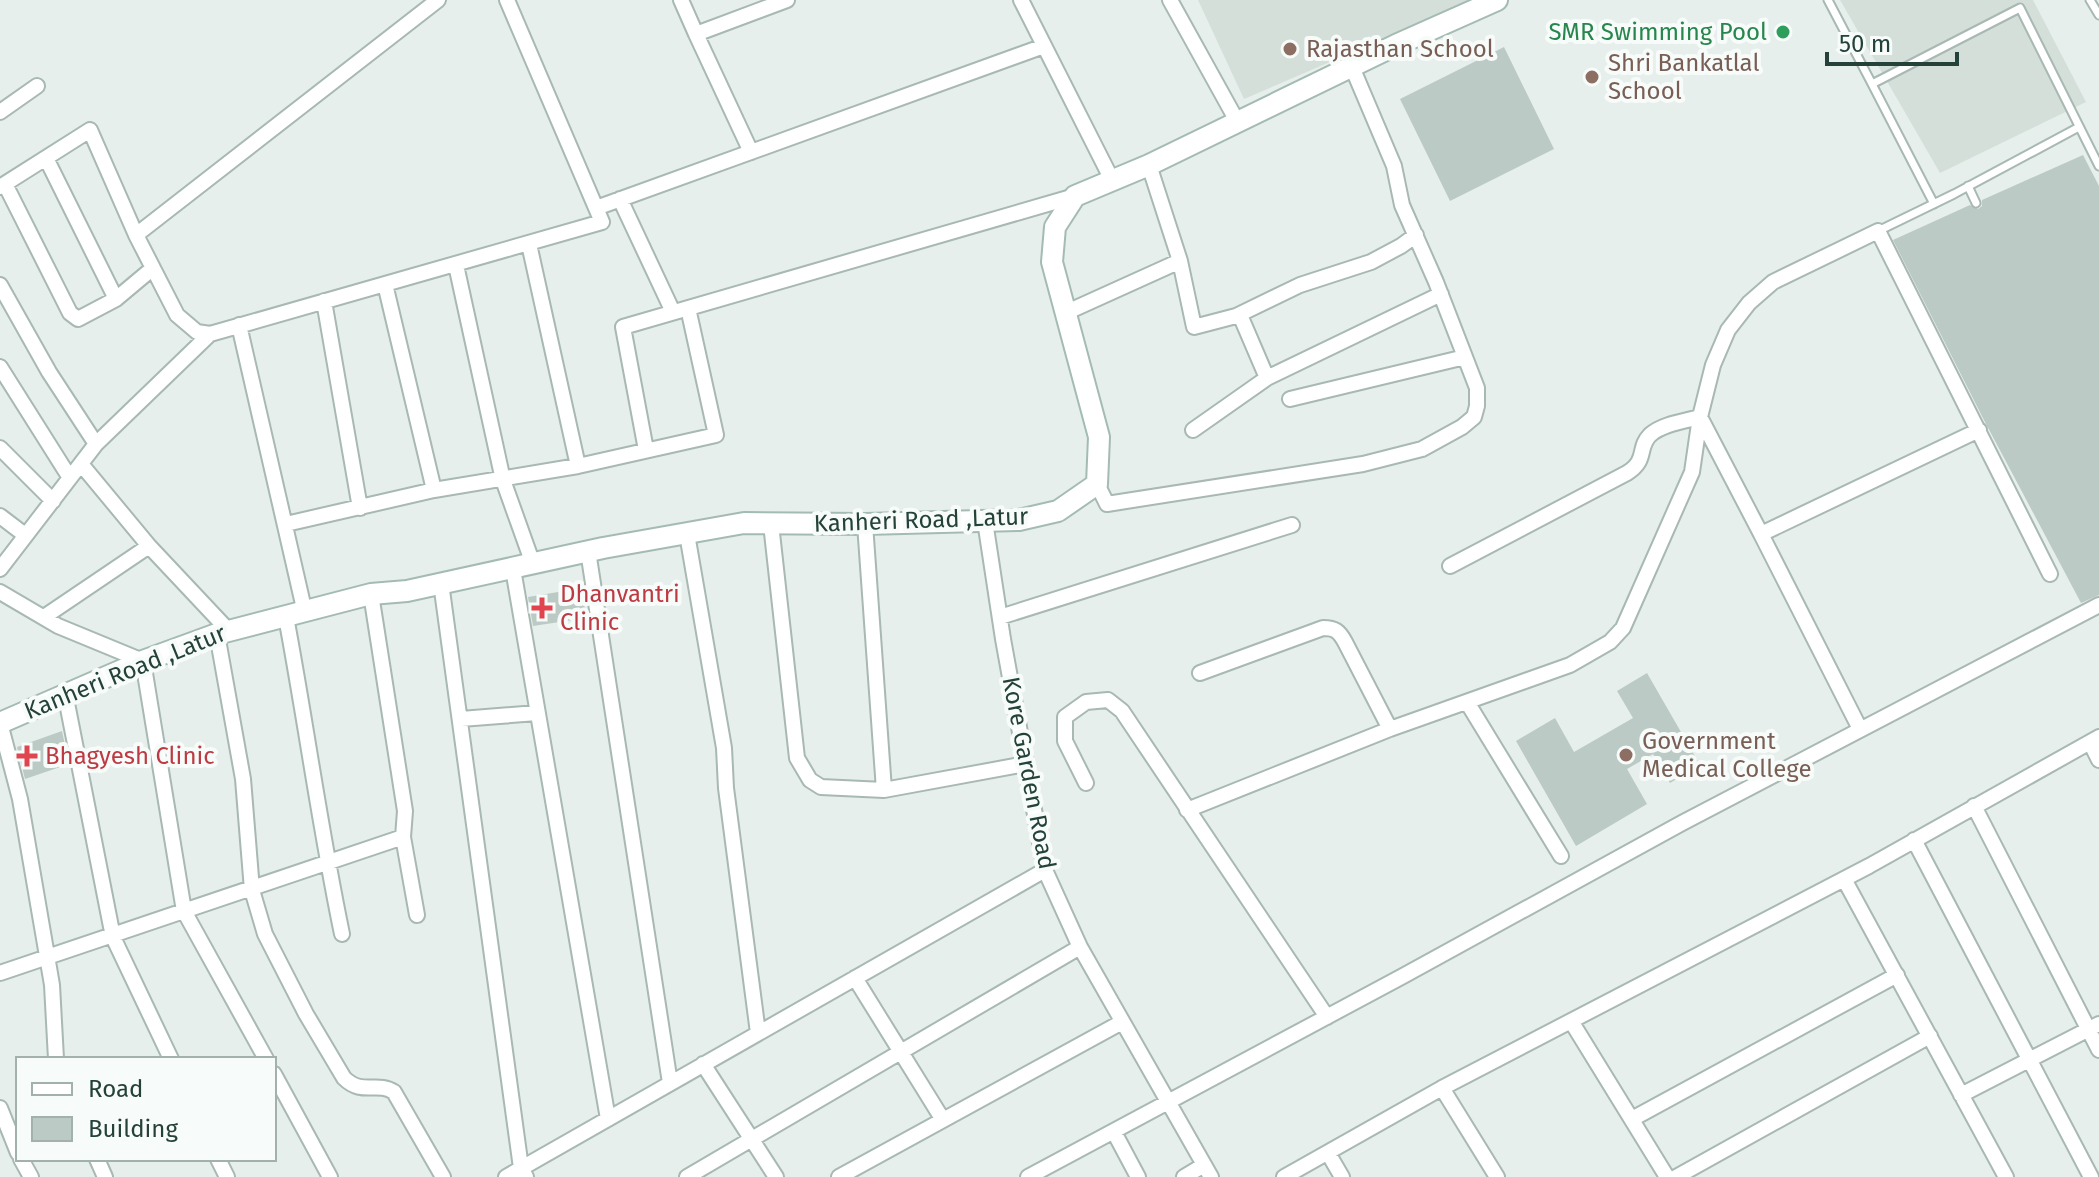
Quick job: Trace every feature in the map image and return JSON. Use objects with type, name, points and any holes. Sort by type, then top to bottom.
[{"type":"street","points":[[136,235],[438,0]]},
{"type":"street","points":[[153,268],[116,299],[83,317],[74,316],[2,186],[90,130],[136,235],[153,268],[177,315],[197,332],[210,334],[602,222],[507,0]]},
{"type":"street","points":[[681,0],[751,152]]},
{"type":"street","points":[[696,34],[787,0]]},
{"type":"street","points":[[1021,0],[1112,180]]},
{"type":"street","points":[[1170,0],[1237,121]]},
{"type":"street","points":[[646,450],[623,327],[1075,196],[1149,165],[1497,0]]},
{"type":"street","points":[[596,208],[1044,46]]},
{"type":"street","points":[[1075,196],[1055,227],[1052,262],[1099,437],[1097,484],[1107,504],[1363,464],[1422,449],[1474,417],[1477,388],[1402,205],[1394,166],[1352,67]]},
{"type":"street","points":[[0,112],[37,86]]},
{"type":"street","points":[[46,158],[116,299]]},
{"type":"street","points":[[1149,165],[1180,261],[1194,327],[1240,315],[1300,285],[1371,262],[1416,235]]},
{"type":"street","points":[[286,524],[434,490],[578,466],[716,435],[680,310],[620,199]]},
{"type":"street","points":[[1187,810],[1390,729],[1580,660],[1610,642],[1623,628],[1692,472],[1700,417],[1713,365],[1728,330],[1749,303],[1773,282],[1878,231],[1983,428],[2050,574]]},
{"type":"street","points":[[529,244],[578,466]]},
{"type":"street","points":[[1065,313],[1180,261]]},
{"type":"street","points":[[456,265],[523,567],[537,713],[608,1119]]},
{"type":"street","points":[[385,284],[434,490]]},
{"type":"street","points":[[0,285],[49,372],[96,444]]},
{"type":"street","points":[[1193,430],[1267,378],[1441,294]]},
{"type":"street","points":[[324,301],[360,508]]},
{"type":"street","points":[[1240,315],[1267,378]]},
{"type":"street","points":[[239,325],[286,524],[310,746],[327,863],[342,934]]},
{"type":"street","points":[[2,560],[53,501],[96,444],[210,334]]},
{"type":"street","points":[[1290,399],[1465,357]]},
{"type":"street","points":[[0,367],[70,478]]},
{"type":"street","points":[[1700,417],[1860,729]]},
{"type":"street","points":[[1450,566],[1627,473],[1638,466],[1650,435],[1700,417]]},
{"type":"street","points":[[1761,534],[1983,428]]},
{"type":"street","points":[[1,451],[53,501]]},
{"type":"street","points":[[81,464],[223,632],[243,779],[252,890],[265,934],[306,1014],[344,1078],[361,1089],[388,1088],[394,1092],[443,1177]]},
{"type":"street","name":"Kanheri Road ,Latur","points":[[0,723],[143,661],[223,632],[371,594],[407,591],[588,551],[744,523],[1019,520],[1058,511],[1097,484]]},
{"type":"street","points":[[0,516],[25,535]]},
{"type":"street","name":"Kore Garden Road","points":[[985,521],[1045,870],[1080,947],[1207,1171]]},
{"type":"street","points":[[771,524],[797,758],[810,780],[821,787],[884,790],[1026,764]]},
{"type":"street","points":[[865,524],[884,790]]},
{"type":"street","points":[[1000,617],[1292,525]]},
{"type":"street","points":[[687,534],[724,748],[726,788],[758,1033]]},
{"type":"street","points":[[44,617],[149,546]]},
{"type":"street","points":[[588,551],[670,1083]]},
{"type":"street","points":[[441,583],[523,1172]]},
{"type":"street","points":[[0,592],[58,626],[143,661],[184,911],[265,1057]]},
{"type":"street","points":[[371,594],[405,811],[403,837],[417,915]]},
{"type":"street","points":[[1028,1177],[1682,823],[2099,605]]},
{"type":"street","points":[[1200,673],[1323,628],[1333,628],[1345,642],[1390,729]]},
{"type":"street","points":[[65,693],[113,937],[170,1057]]},
{"type":"street","points":[[1086,783],[1065,741],[1065,717],[1086,702],[1108,700],[1122,711],[1327,1017]]},
{"type":"street","points":[[1467,702],[1561,856]]},
{"type":"street","points":[[461,719],[537,713]]},
{"type":"street","points":[[0,723],[20,799],[52,985],[56,1057]]},
{"type":"street","points":[[1284,1177],[1442,1088],[1844,879],[2094,740],[2099,760]]},
{"type":"street","points":[[1974,806],[2094,1027],[2099,1050]]},
{"type":"street","points":[[0,957],[3,972],[403,837]]},
{"type":"street","points":[[1914,840],[2091,1177]]},
{"type":"street","points":[[506,1177],[523,1172],[670,1083],[1045,870]]},
{"type":"street","points":[[1844,879],[2006,1177]]},
{"type":"street","points":[[687,1177],[1080,947]]},
{"type":"street","points":[[1632,1119],[1897,975]]},
{"type":"street","points":[[855,978],[943,1120]]},
{"type":"street","points":[[1571,1021],[1667,1177]]},
{"type":"street","points":[[839,1177],[1122,1022]]},
{"type":"street","points":[[1961,1095],[2094,1027]]},
{"type":"street","points":[[1676,1177],[1930,1036]]},
{"type":"street","points":[[703,1064],[776,1177]]},
{"type":"street","points":[[276,1078],[330,1177]]},
{"type":"street","points":[[1442,1088],[1497,1177]]},
{"type":"street","points":[[0,1108],[16,1148]]},
{"type":"street","points":[[1114,1132],[1138,1177]]},
{"type":"street","points":[[1328,1153],[1342,1177]]},
{"type":"street","points":[[1184,1177],[1207,1171]]},
{"type":"lane","points":[[1828,0],[1934,204]]},
{"type":"lane","points":[[2090,0],[2099,15]]},
{"type":"lane","points":[[1872,84],[2020,8],[2099,166]]},
{"type":"lane","points":[[1878,231],[2079,127]]},
{"type":"lane","points":[[1968,186],[1976,203]]},
{"type":"shaded area","name":"Rajasthan School","points":[[1198,0],[1474,0],[1244,99]]},
{"type":"shaded area","points":[[1840,0],[2033,0],[2086,102],[1940,173]]},
{"type":"building","points":[[1504,47],[1554,149],[1450,201],[1400,99]]},
{"type":"building","points":[[2083,155],[2099,186],[2099,595],[2081,603],[1893,240],[1970,205],[1978,209],[1982,206],[1982,200]]},
{"type":"building","points":[[582,588],[586,618],[533,626],[528,597]]},
{"type":"building","points":[[1647,673],[1700,765],[1670,783],[1653,754],[1627,769],[1647,804],[1576,846],[1516,741],[1555,718],[1574,752],[1633,718],[1617,691]]},
{"type":"building","points":[[62,731],[69,764],[25,779],[17,747]]},
{"type":"place","name":"SMR Swimming Pool","points":[[1783,32]]},
{"type":"place","name":"Rajasthan School","points":[[1290,49]]},
{"type":"place","name":"Shri Bankatlal School","points":[[1592,77]]},
{"type":"place","name":"Dhanvantri Clinic","points":[[542,608]]},
{"type":"place","name":"Government Medical College","points":[[1626,755]]},
{"type":"place","name":"Bhagyesh Clinic","points":[[27,756]]}]
